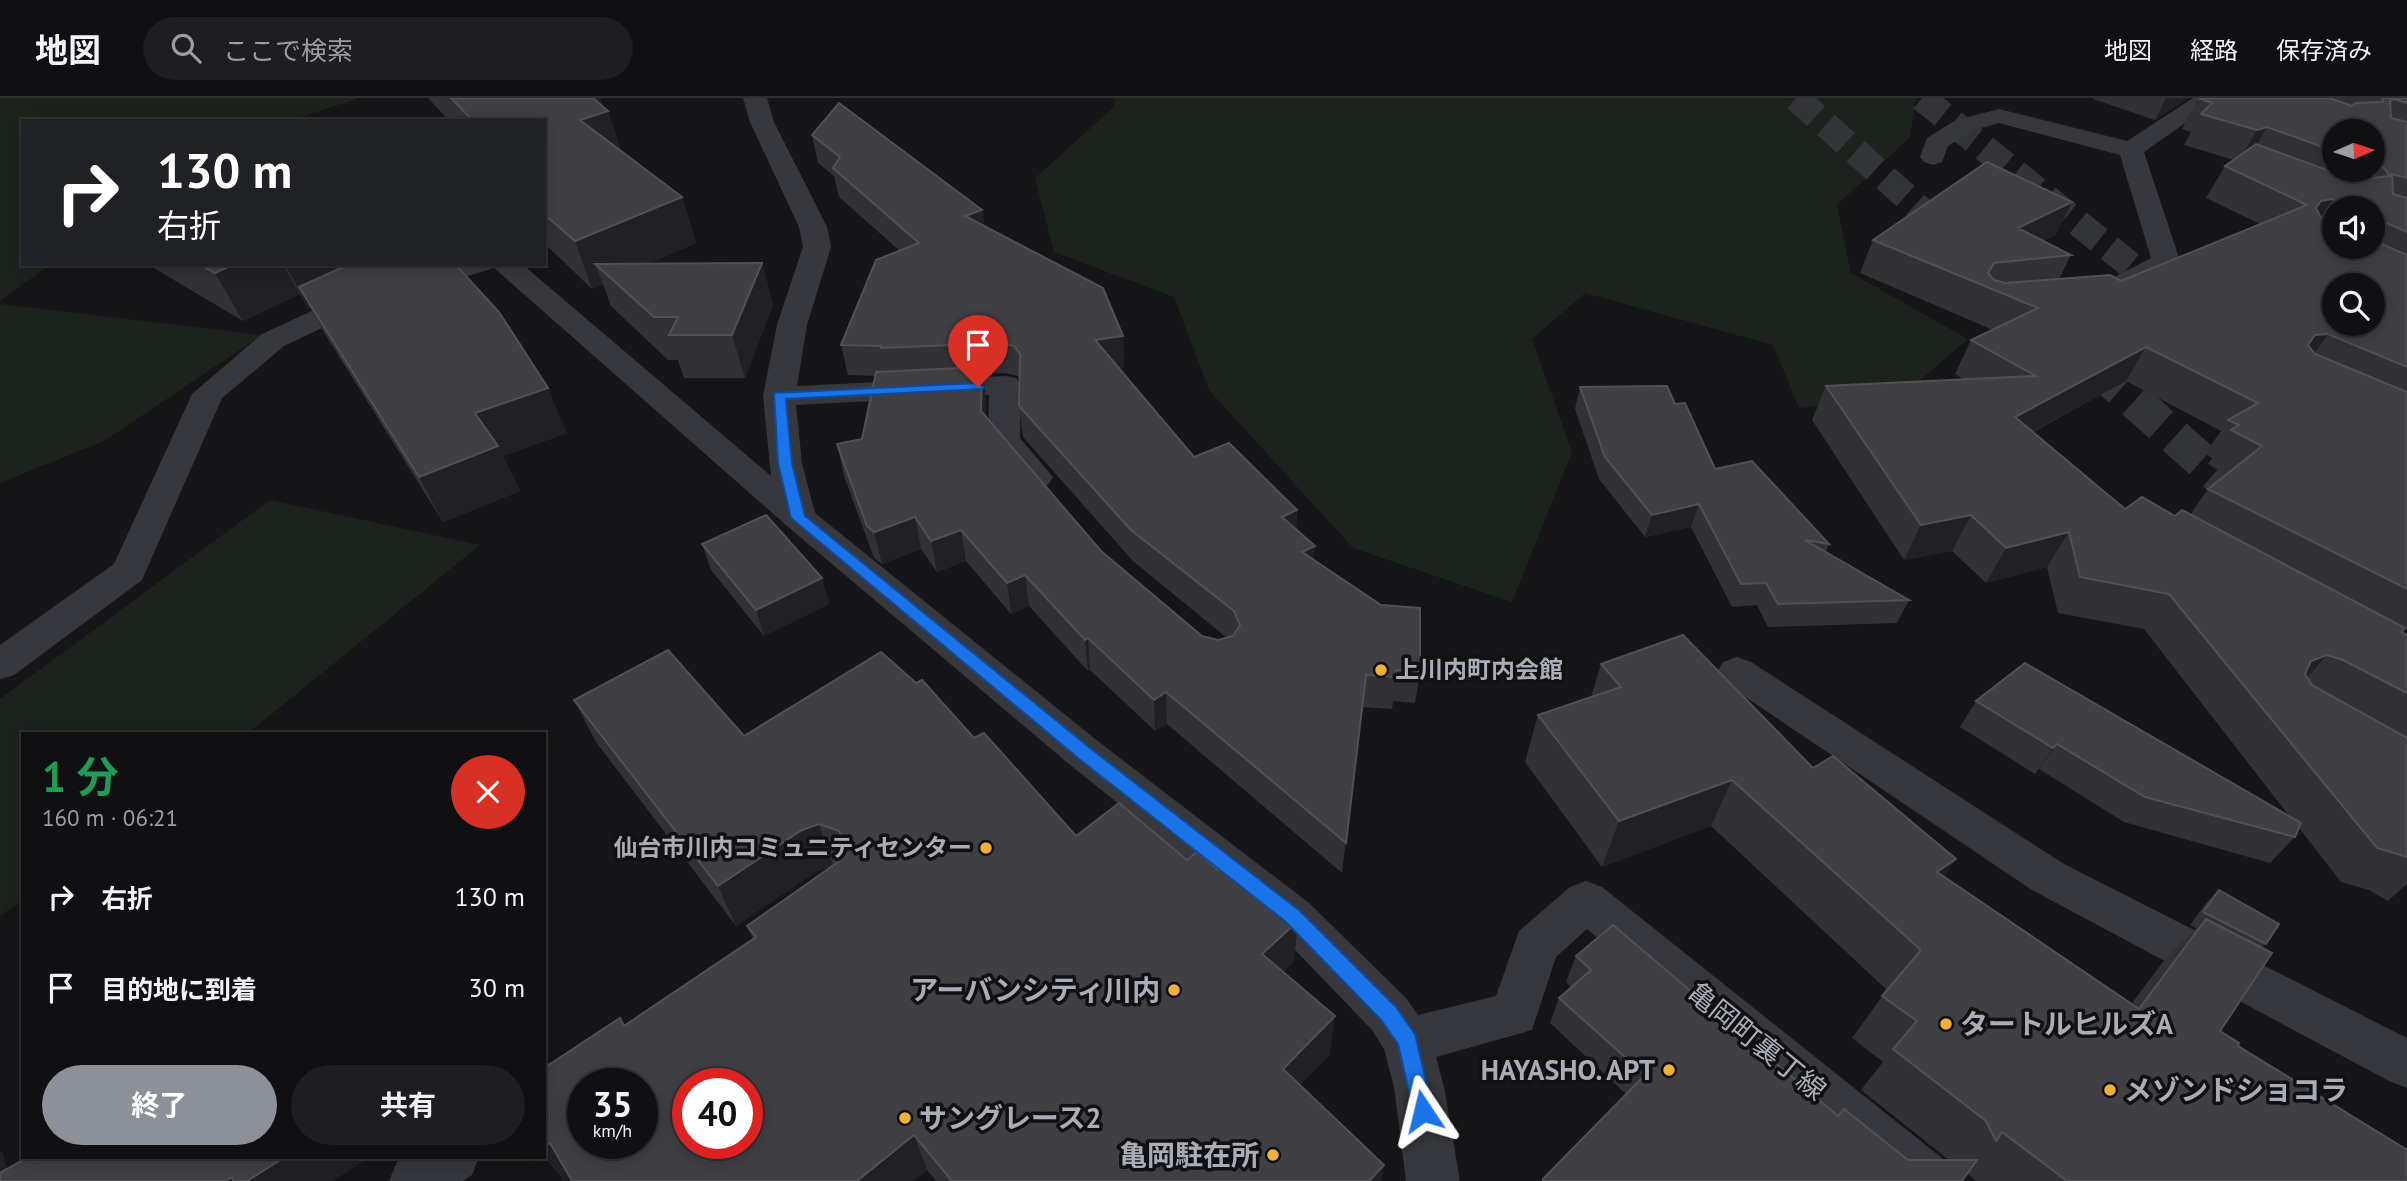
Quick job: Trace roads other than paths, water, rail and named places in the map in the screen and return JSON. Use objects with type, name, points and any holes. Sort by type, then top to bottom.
[{"type":"street","points":[[755,98],[762,122],[813,227],[817,247],[792,326],[779,396],[785,463],[799,518]]},
{"type":"street","points":[[1933,158],[1936,143],[1965,125],[1999,116],[2131,150],[2209,98]]},
{"type":"street","points":[[2088,297],[2101,296],[2166,261],[2131,150]]},
{"type":"street","points":[[0,664],[129,571],[208,394],[263,348],[273,340],[352,303],[476,266]]},
{"type":"street","points":[[507,266],[799,518],[1084,753],[1293,917],[1389,1013],[1407,1041],[1419,1087],[1433,1181]]},
{"type":"street","points":[[779,396],[1005,385],[1004,440],[1056,501]]},
{"type":"street","points":[[1737,672],[2048,877],[2407,1064]]},
{"type":"street","name":"亀岡町裏丁線","points":[[1407,1041],[1515,1014],[1536,946],[1586,901],[1928,1181]]},
{"type":"street","points":[[416,1181],[449,1159]]},
{"type":"street","points":[[453,1159],[465,1181]]},
{"type":"tunnel","points":[[1796,98],[1959,244]]},
{"type":"tunnel","points":[[1922,98],[2174,300]]},
{"type":"tunnel","points":[[2077,350],[2096,367]]},
{"type":"tunnel","points":[[2094,365],[2259,512]]},
{"type":"place","name":"上川内町内会館","points":[[1381,670]]},
{"type":"place","name":"仙台市川内コミュニティセンター","points":[[986,848]]},
{"type":"place","name":"アーバンシティ川内","points":[[1174,990]]},
{"type":"place","name":"タートルヒルズA","points":[[1946,1024]]},
{"type":"place","name":"HAYASHO. APT","points":[[1669,1070]]},
{"type":"place","name":"メゾンドショコラ","points":[[2110,1090]]},
{"type":"place","name":"サングレース2","points":[[905,1118]]},
{"type":"place","name":"亀岡駐在所","points":[[1273,1155]]}]
